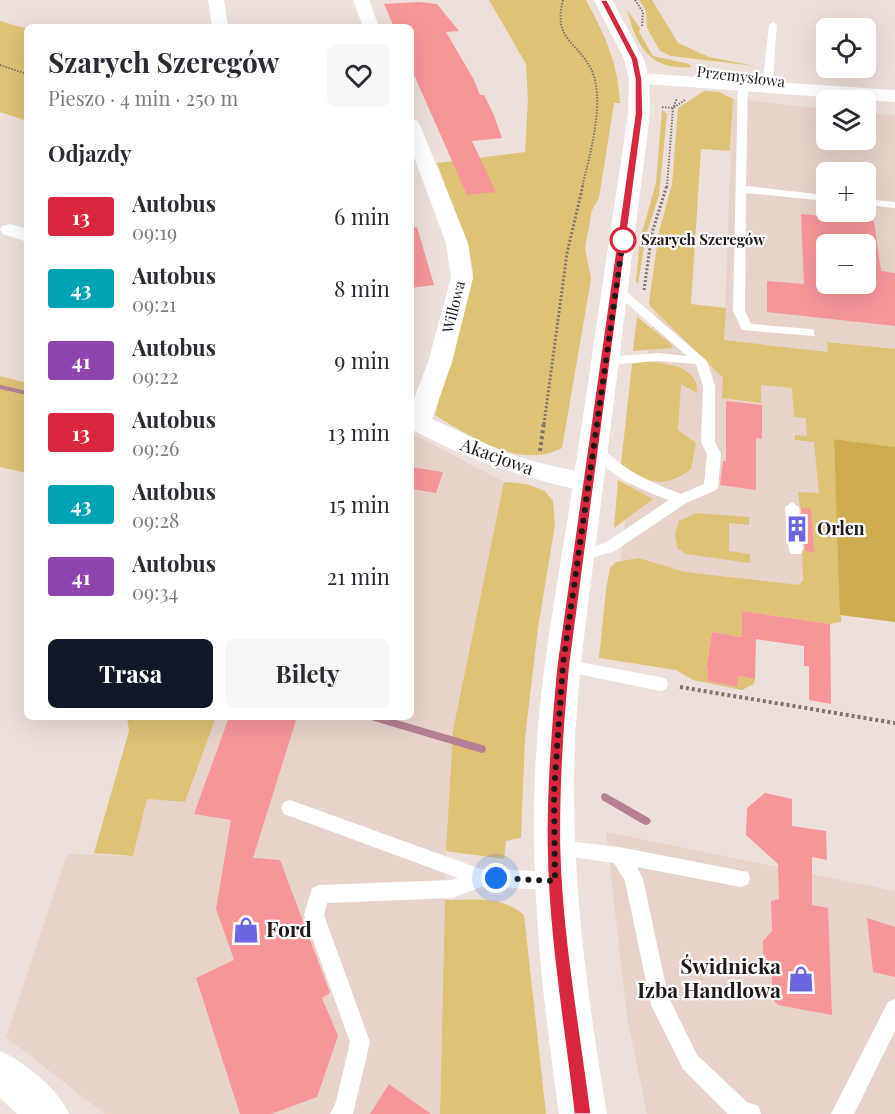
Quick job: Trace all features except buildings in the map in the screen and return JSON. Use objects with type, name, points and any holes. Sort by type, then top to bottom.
[{"type":"main road","points":[[583,1114],[555,864],[555,749],[563,664],[617,289],[639,114],[638,75],[617,22],[603,0]]},
{"type":"main road","name":"Przemysłowa","points":[[638,75],[895,96]]},
{"type":"street","points":[[216,0],[220,24]]},
{"type":"street","points":[[361,0],[370,24]]},
{"type":"street","name":"Willowa","points":[[414,133],[457,243],[462,278],[440,362],[415,420]]},
{"type":"street","name":"Akacjowa","points":[[415,420],[483,456],[538,472],[589,483]]},
{"type":"street","points":[[0,1071],[48,1114]]},
{"type":"lane","points":[[768,84],[773,25]]},
{"type":"lane","points":[[743,82],[739,311],[746,327],[810,333]]},
{"type":"lane","points":[[741,189],[816,197]]},
{"type":"lane","points":[[876,203],[895,205]]},
{"type":"lane","points":[[578,557],[610,547],[681,499],[711,487],[714,454],[708,442],[709,386],[701,362],[617,289]]},
{"type":"lane","points":[[605,361],[658,357],[701,362]]},
{"type":"lane","points":[[593,446],[605,461],[634,482],[681,499]]},
{"type":"lane","points":[[792,507],[796,550]]},
{"type":"lane","points":[[563,664],[660,684]]},
{"type":"lane","points":[[290,808],[481,878]]},
{"type":"lane","points":[[619,855],[634,879],[658,998],[690,1062],[740,1110],[750,1114]]},
{"type":"lane","points":[[341,1114],[346,1106],[360,1042],[314,915],[319,894],[452,889],[481,878],[619,855],[741,878]]},
{"type":"lane","points":[[842,1114],[895,1009]]},
{"type":"path","points":[[538,472],[542,426],[567,253],[591,148],[598,105],[591,69],[568,41],[559,17],[563,0]]},
{"type":"path","points":[[635,0],[643,12],[642,28]]},
{"type":"path","points":[[0,65],[24,73]]},
{"type":"path","points":[[641,309],[652,232],[667,188],[673,108]]},
{"type":"path","points":[[660,684],[895,723]]},
{"type":"shaded area","points":[[489,0],[586,0],[609,50],[619,88],[620,103],[614,103],[599,198],[592,210],[585,248],[591,279],[562,448],[546,454],[513,453],[496,448],[464,433],[435,415],[473,272],[468,245],[437,163],[525,152],[528,99],[526,64]]},
{"type":"shaded area","points":[[639,0],[652,0],[678,43],[709,57],[755,66],[671,56],[660,51],[647,28],[646,11]]},
{"type":"shaded area","points":[[627,10],[640,28],[639,32],[653,56],[689,64],[691,67],[665,65],[647,53],[635,34]]},
{"type":"shaded area","points":[[0,21],[24,28],[24,120],[0,112]]},
{"type":"shaded area","points":[[704,91],[719,92],[733,99],[730,151],[701,149],[691,304],[726,308],[724,340],[828,352],[827,342],[895,349],[895,447],[834,439],[841,622],[830,624],[742,611],[742,637],[712,632],[706,668],[708,669],[707,681],[736,687],[738,676],[755,679],[754,684],[742,690],[693,680],[676,670],[599,658],[606,590],[610,568],[616,562],[639,558],[685,572],[799,585],[803,580],[802,550],[814,551],[811,510],[800,508],[798,492],[819,493],[814,442],[795,440],[795,435],[807,436],[806,418],[794,417],[792,388],[761,385],[761,403],[722,398],[723,378],[650,306],[649,302],[659,232],[672,184],[678,108]]},
{"type":"shaded area","points":[[733,99],[816,108],[816,150],[876,150],[876,114],[895,115],[895,349],[827,342],[829,352],[724,340]]},
{"type":"shaded area","points":[[662,110],[667,114],[659,195],[646,235],[638,284],[636,281],[640,240],[656,183]]},
{"type":"shaded area","points":[[654,309],[684,339],[813,375],[840,615],[617,585]]},
{"type":"shaded area","points":[[637,317],[670,343],[673,348],[633,351]]},
{"type":"shaded area","points":[[644,362],[679,367],[693,377],[696,384],[697,393],[681,384],[678,430],[696,443],[691,469],[681,476],[664,482],[655,482],[639,476],[621,464],[632,364]]},
{"type":"shaded area","points":[[0,376],[24,382],[24,472],[0,467]]},
{"type":"shaded area","points":[[414,435],[504,482],[453,730],[446,851],[440,1114],[105,1114],[6,1037],[67,854],[133,856],[147,799],[185,802],[215,720],[414,720]]},
{"type":"shaded area","points":[[834,439],[895,447],[895,622],[840,615]]},
{"type":"shaded area","points":[[618,480],[653,499],[614,528]]},
{"type":"shaded area","points":[[504,482],[526,484],[545,491],[553,501],[555,525],[538,628],[525,738],[521,838],[506,841],[504,859],[446,851],[453,730]]},
{"type":"shaded area","points":[[696,513],[749,517],[749,525],[729,523],[729,551],[750,554],[750,563],[686,554],[677,548],[675,533],[679,521]]},
{"type":"shaded area","points":[[127,720],[215,720],[185,802],[147,799],[133,856],[94,853],[129,731]]},
{"type":"shaded area","points":[[606,832],[895,891],[895,1114],[647,1114],[627,1017]]},
{"type":"shaded area","points":[[445,900],[497,901],[524,915],[546,1114],[440,1114]]},
{"type":"waterway","points":[[0,387],[24,392]]},
{"type":"waterway","points":[[384,720],[482,749]]},
{"type":"waterway","points":[[605,797],[646,821]]},
{"type":"bus line","name":"13","points":[[583,1114],[555,881],[555,749],[563,664],[617,289],[639,114],[639,79],[634,59],[617,22],[603,0]]},
{"type":"place","name":"Szarych Szeregów","points":[[623,240]]},
{"type":"place","name":"Orlen","points":[[797,529]]},
{"type":"place","name":"Ford","points":[[246,930]]},
{"type":"place","name":"Świdnicka Izba Handlowa","points":[[801,979]]},
{"type":"route","points":[[496,878],[555,881],[555,749],[563,664],[623,240]]}]
